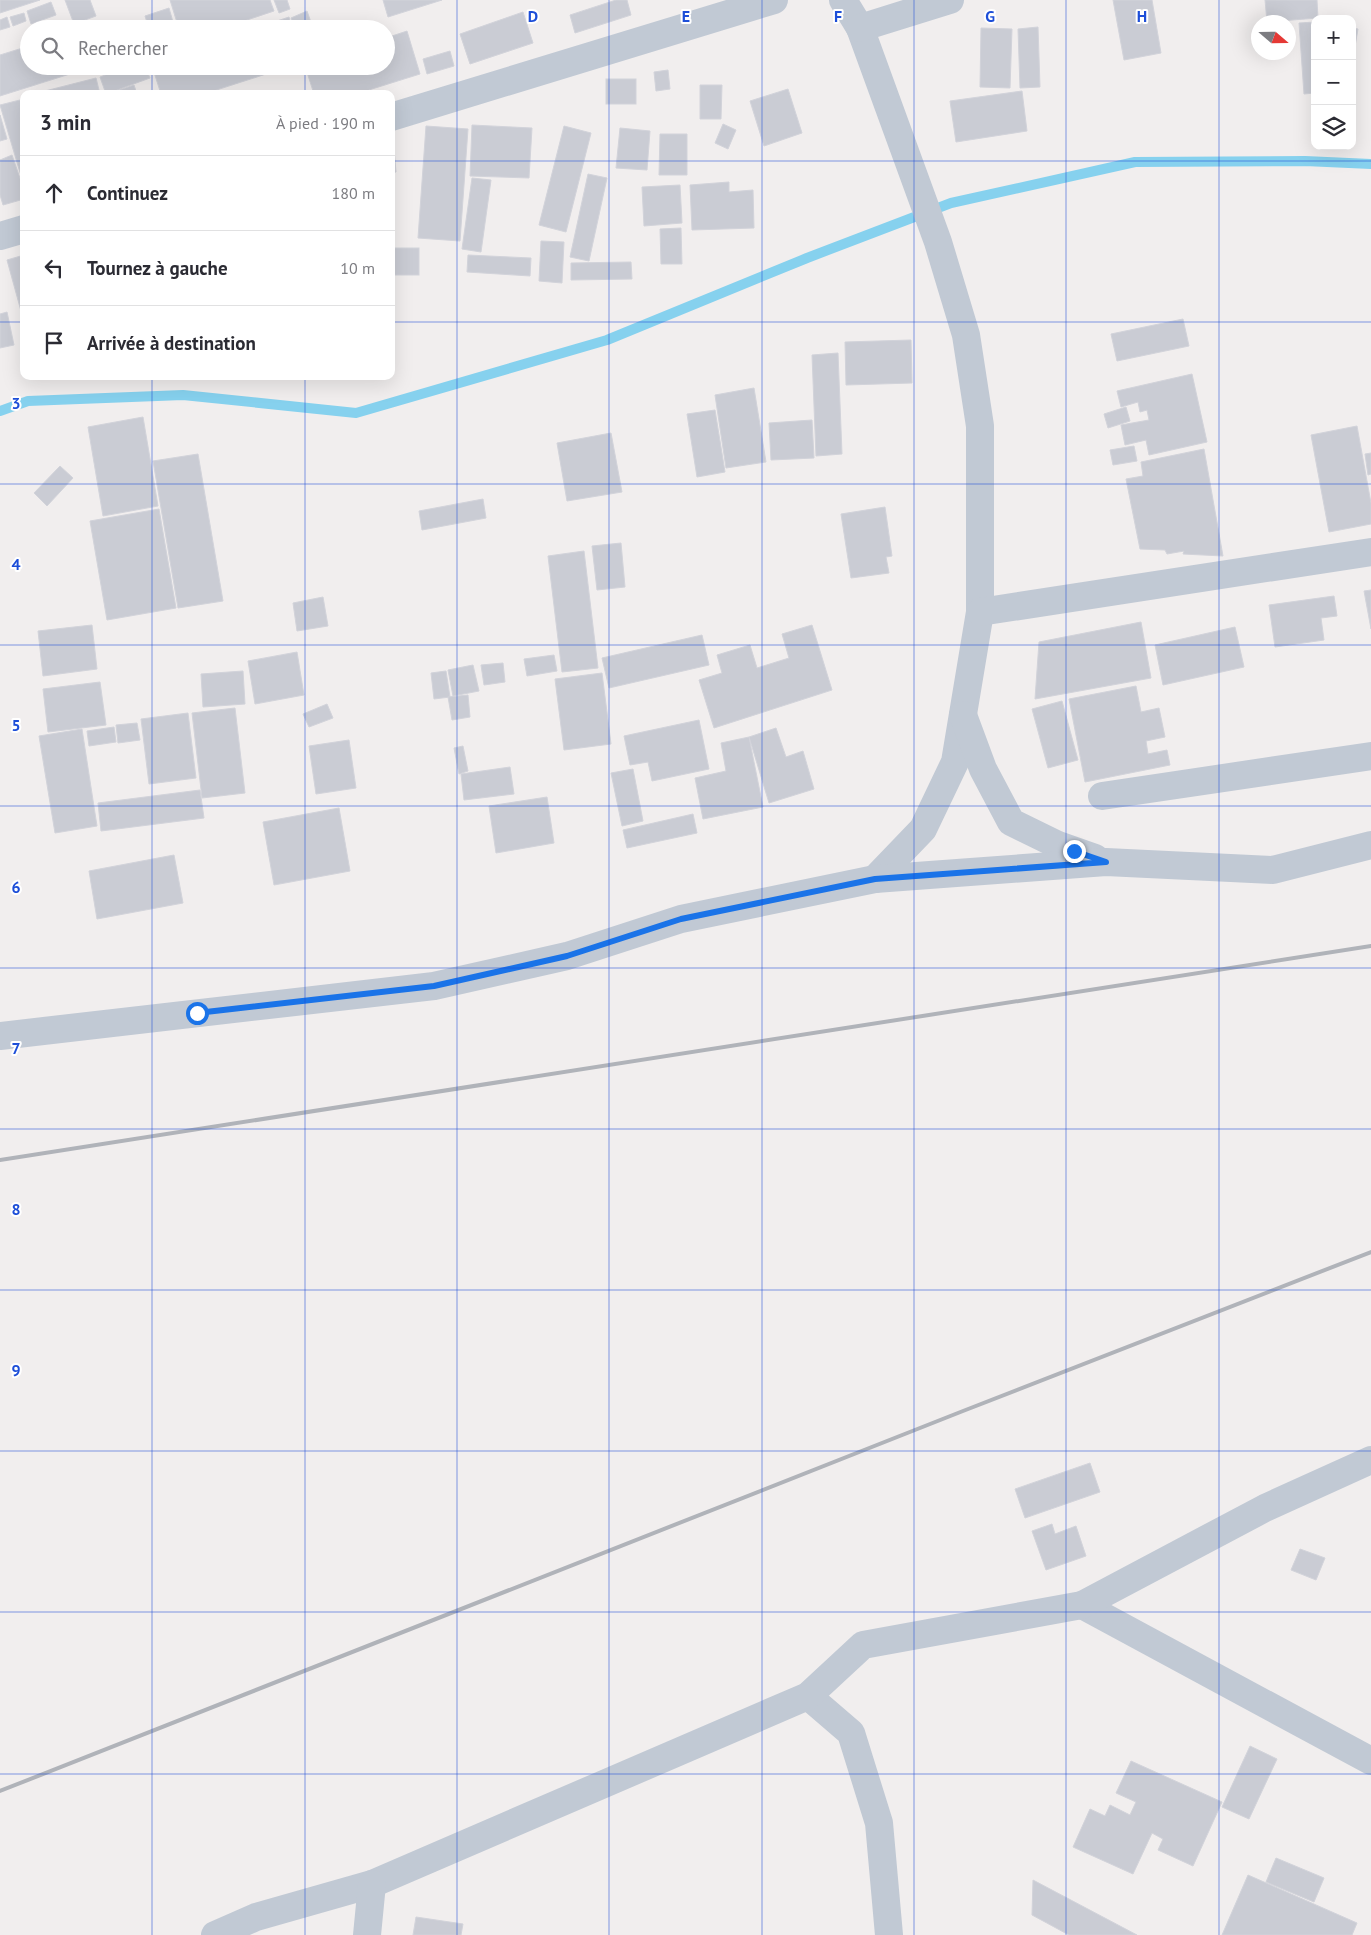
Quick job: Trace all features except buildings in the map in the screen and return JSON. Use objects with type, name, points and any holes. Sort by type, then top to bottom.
[{"type":"street","points":[[395,116],[774,0]]},
{"type":"street","points":[[843,0],[860,28],[938,242],[966,335],[980,426],[980,612],[955,762],[923,830],[875,879]]},
{"type":"street","points":[[860,28],[950,0]]},
{"type":"street","points":[[0,236],[20,230]]},
{"type":"street","points":[[980,612],[1371,552]]},
{"type":"street","points":[[963,714],[983,769],[1011,822],[1058,845],[1106,862]]},
{"type":"street","points":[[1102,796],[1371,756]]},
{"type":"street","points":[[0,1036],[434,986],[567,956],[681,919],[875,879],[1106,862],[1273,870],[1371,845]]},
{"type":"street","points":[[215,1935],[256,1917],[372,1884],[808,1696],[863,1644],[1082,1605],[1265,1508],[1371,1460]]},
{"type":"street","points":[[1082,1605],[1371,1761]]},
{"type":"street","points":[[808,1696],[851,1733],[879,1823],[889,1935]]},
{"type":"street","points":[[367,1935],[372,1884]]},
{"type":"waterway","points":[[0,411],[28,401],[183,395],[356,413],[607,340],[807,258],[951,203],[1135,162],[1305,161],[1371,164]]},
{"type":"railway","points":[[0,1160],[1371,946]]},
{"type":"railway","points":[[0,1791],[1371,1252]]},
{"type":"route","points":[[197,1013],[434,986],[567,956],[681,919],[875,879],[1106,862],[1074,851]]}]
